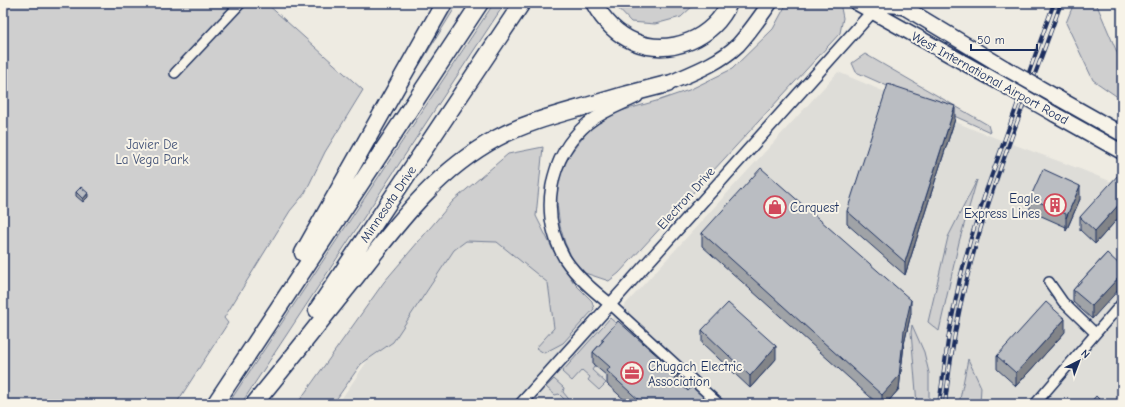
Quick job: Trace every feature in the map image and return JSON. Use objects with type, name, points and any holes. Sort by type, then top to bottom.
[{"type":"highway","points":[[218,400],[310,242],[444,3]]},
{"type":"highway","points":[[218,400],[480,3]]},
{"type":"highway","name":"Minnesota Drive","points":[[253,404],[522,3]]},
{"type":"highway","points":[[594,3],[599,13],[607,23],[628,39],[642,45],[668,47],[698,38],[720,19],[729,3]]},
{"type":"highway","points":[[253,404],[287,364],[412,207],[443,176],[462,160],[498,137],[525,125],[598,102],[667,84]]},
{"type":"main road","points":[[667,84],[700,70],[729,53],[745,37],[770,3]]},
{"type":"main road","name":"West International Airport Road","points":[[857,3],[1122,152]]},
{"type":"main road","points":[[872,12],[886,5],[898,4]]},
{"type":"main road","name":"West International Airport Road","points":[[898,4],[1005,68],[1122,134]]},
{"type":"street","points":[[174,73],[241,3]]},
{"type":"street","name":"Electron Drive","points":[[521,404],[872,12]]},
{"type":"street","points":[[667,84],[608,110],[588,124],[568,146],[560,159],[551,186],[550,218],[559,246],[566,260],[578,276],[719,404]]},
{"type":"street","points":[[1049,282],[1063,302],[1095,333]]},
{"type":"street","points":[[1035,404],[1122,303]]},
{"type":"shaded area","points":[[838,72],[977,131],[1122,186],[1122,404],[338,404],[451,238],[494,233],[551,281],[602,330]]},
{"type":"green space","name":"Javier De La Vega Park","points":[[3,3],[266,3],[363,90],[325,152],[305,193],[290,211],[224,318],[228,323],[176,404],[3,404]]},
{"type":"green space","points":[[449,3],[458,3],[371,141]]},
{"type":"green space","points":[[494,3],[505,3],[241,404],[228,404]]},
{"type":"green space","points":[[613,3],[696,3],[681,17],[655,24],[631,22]]},
{"type":"green space","points":[[787,3],[840,3],[843,18],[840,33],[619,273],[609,281],[585,273],[573,260],[565,243],[560,226],[556,196],[560,176],[570,154],[596,121],[617,112],[689,90],[732,69],[773,29]]},
{"type":"green space","points":[[1074,3],[1096,3],[1122,64],[1122,100],[1093,80],[1066,23]]},
{"type":"green space","points":[[865,54],[988,125],[990,132],[856,72],[852,63]]},
{"type":"green space","points":[[543,147],[536,216],[553,250],[574,283],[592,301],[594,309],[563,343],[544,353],[536,348],[554,328],[548,283],[497,242],[466,241],[454,250],[393,342],[361,364],[333,404],[297,404],[384,282],[453,201],[508,154]]},
{"type":"green space","points":[[977,180],[959,242],[939,331],[928,322],[948,237]]},
{"type":"green space","points":[[610,318],[620,327],[592,370],[606,383],[599,390],[588,380],[590,377],[582,370],[572,381],[562,372]]},
{"type":"green space","points":[[912,325],[924,352],[929,373],[929,404],[917,404],[911,332]]},
{"type":"green space","points":[[968,359],[981,387],[980,404],[959,404]]},
{"type":"green space","points":[[554,379],[564,388],[563,392],[572,403],[571,404],[569,404],[559,394],[555,395],[546,387]]},
{"type":"building","points":[[888,84],[955,106],[905,262],[847,211]]},
{"type":"building","points":[[761,168],[911,300],[904,331],[899,376],[882,395],[702,233]]},
{"type":"building","points":[[1043,169],[1080,186],[1066,218],[1066,214],[1030,198]]},
{"type":"building","points":[[1119,174],[1122,177],[1122,201],[1095,231],[1080,217]]},
{"type":"building","points":[[81,187],[88,193],[83,199],[76,192]]},
{"type":"building","points":[[1107,253],[1122,267],[1122,274],[1092,306],[1073,290]]},
{"type":"building","points":[[1046,302],[1065,319],[1016,373],[997,356]]},
{"type":"building","points":[[728,303],[776,346],[750,376],[702,330]]},
{"type":"building","name":"Chugach Electric Association","points":[[618,321],[678,374],[674,378],[688,391],[692,387],[704,398],[698,404],[643,404],[607,371],[610,367],[593,352]]},
{"type":"building","points":[[1096,396],[1104,404],[1089,404]]},
{"type":"railway","points":[[939,404],[949,333],[960,278],[971,238],[986,191],[1054,3]]},
{"type":"railway","points":[[945,404],[951,356],[963,293],[976,243],[998,174],[1061,3]]},
{"type":"place","name":"Eagle Express Lines","points":[[1055,205]]},
{"type":"place","name":"Carquest","points":[[775,207]]},
{"type":"place","name":"Chugach Electric Association","points":[[632,373]]}]
